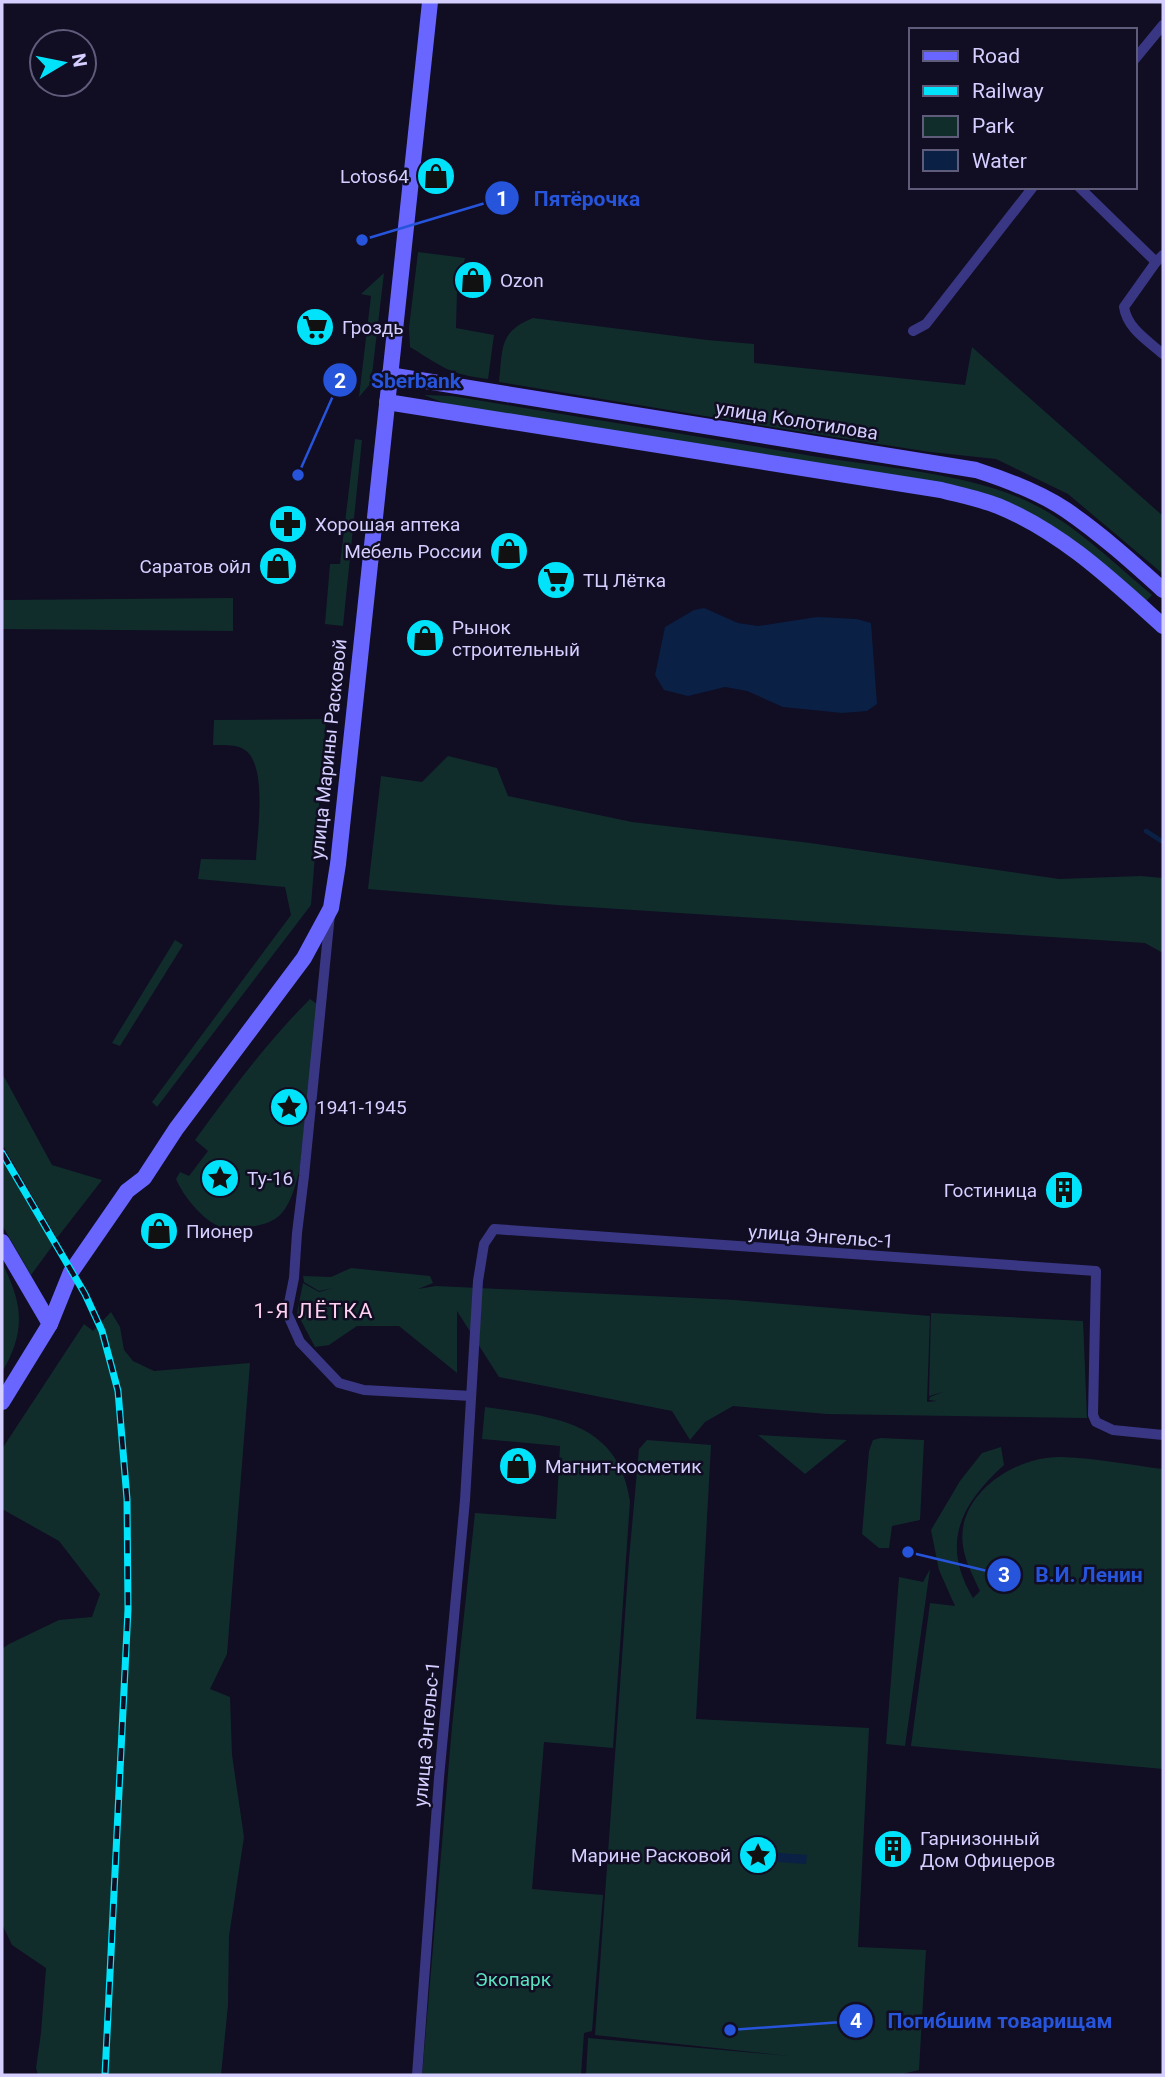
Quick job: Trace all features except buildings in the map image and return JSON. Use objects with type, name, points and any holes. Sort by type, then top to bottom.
[{"type":"main road","name":"улица Марины Расковой","points":[[2,1402],[50,1324],[71,1272],[127,1191],[144,1178],[176,1129],[304,958],[331,908],[430,2]]},
{"type":"main road","name":"улица Колотилова","points":[[389,375],[976,470],[1012,482],[1064,509],[1110,542],[1163,591],[1147,611]]},
{"type":"main road","points":[[387,402],[941,489],[998,506],[1059,539],[1111,579],[1163,626]]},
{"type":"main road","points":[[2,1242],[50,1324]]},
{"type":"street","points":[[1137,56],[1163,25]]},
{"type":"street","points":[[913,331],[926,324],[1031,189]]},
{"type":"street","points":[[1081,189],[1160,259],[1124,307],[1126,318],[1133,327],[1163,354]]},
{"type":"street","points":[[331,908],[294,1278],[287,1313],[294,1332],[311,1355],[339,1383],[364,1390],[471,1396]]},
{"type":"street","name":"улица Энгельс-1","points":[[417,2075],[437,1800],[455,1621],[478,1281],[484,1244],[494,1229],[1096,1271],[1093,1415],[1096,1422],[1113,1430],[1163,1435]]},
{"type":"green space","points":[[418,252],[465,258],[457,291],[456,328],[494,335],[488,379],[454,372],[410,347],[409,328]]},
{"type":"green space","points":[[384,273],[371,383],[359,397],[371,296],[361,294]]},
{"type":"green space","points":[[533,318],[754,344],[754,363],[965,385],[972,347],[1163,516],[1163,574],[1068,494],[996,459],[930,452],[499,382],[504,343],[513,329]]},
{"type":"green space","points":[[424,395],[452,396],[973,482],[1020,498],[1056,517],[1089,541],[1152,595],[1144,603],[991,499],[449,405]]},
{"type":"green space","points":[[355,439],[362,440],[343,626],[325,624],[330,564],[340,564]]},
{"type":"green space","points":[[233,598],[233,631],[2,629],[2,600]]},
{"type":"green space","points":[[326,719],[311,905],[157,1107],[152,1102],[291,915],[285,887],[198,879],[201,859],[256,860],[260,802],[257,770],[252,758],[242,748],[213,745],[214,720]]},
{"type":"green space","points":[[448,756],[497,768],[508,796],[632,822],[810,843],[1059,879],[1141,876],[1163,878],[1163,953],[1145,943],[557,905],[368,889],[381,776],[422,782]]},
{"type":"green space","points":[[175,940],[183,945],[120,1046],[112,1043]]},
{"type":"green space","points":[[310,999],[317,1004],[300,1168],[291,1197],[282,1213],[266,1223],[236,1228],[218,1226],[196,1209],[176,1179],[180,1172],[189,1176],[208,1151],[195,1140],[264,1050]]},
{"type":"green space","points":[[2,1073],[52,1165],[102,1180],[57,1238],[2,1144]]},
{"type":"green space","points":[[2,1158],[53,1245],[31,1275],[2,1225]]},
{"type":"green space","points":[[2,1263],[14,1292],[19,1318],[15,1343],[2,1372]]},
{"type":"green space","points":[[351,1268],[430,1276],[433,1283],[418,1289],[436,1286],[735,1300],[930,1316],[927,1402],[937,1401],[929,1400],[930,1397],[943,1392],[929,1396],[931,1313],[1083,1321],[1087,1418],[827,1414],[733,1406],[705,1422],[690,1440],[672,1411],[499,1377],[457,1311],[457,1373],[399,1326],[357,1326],[329,1345],[315,1347],[297,1313],[303,1283],[319,1292],[333,1288],[319,1291],[304,1282],[303,1276],[331,1277]]},
{"type":"green space","points":[[111,1312],[120,1327],[124,1350],[133,1361],[154,1371],[250,1363],[227,1654],[210,1689],[230,1697],[232,1755],[244,1837],[229,1936],[228,2005],[221,2075],[38,2075],[36,2068],[46,1968],[12,1945],[2,1924],[2,1649],[59,1620],[92,1617],[100,1594],[59,1541],[2,1509],[2,1449],[84,1324],[93,1331]]},
{"type":"green space","name":"Экопарк","points":[[485,1407],[557,1420],[578,1427],[597,1438],[612,1454],[623,1474],[630,1501],[613,1748],[544,1742],[532,1889],[603,1895],[592,2031],[584,2033],[581,2075],[422,2075],[452,1727],[475,1513],[556,1519],[560,1446],[482,1439]]},
{"type":"green space","points":[[758,1435],[847,1440],[805,1474]]},
{"type":"green space","points":[[647,1440],[711,1445],[696,1719],[869,1728],[858,1947],[926,1950],[919,2070],[898,2075],[586,2075],[588,2038],[790,2056],[595,2035],[629,1559],[639,1449]]},
{"type":"green space","points":[[873,1440],[924,1440],[920,1520],[892,1526],[889,1548],[879,1548],[862,1534],[869,1451]]},
{"type":"green space","points":[[1001,1447],[1004,1465],[976,1494],[960,1526],[957,1542],[963,1578],[973,1598],[980,1591],[964,1552],[963,1527],[979,1494],[993,1481],[1026,1463],[1044,1458],[1087,1459],[1163,1469],[1163,1769],[911,1746],[930,1603],[955,1606],[939,1570],[931,1530],[960,1481],[982,1453]]},
{"type":"green space","points":[[930,1569],[905,1746],[886,1744],[899,1577],[923,1582]]},
{"type":"water","points":[[704,608],[738,623],[758,626],[817,617],[857,619],[871,623],[877,704],[867,711],[842,713],[783,707],[747,691],[725,687],[688,696],[664,690],[655,675],[665,627],[694,610]]},
{"type":"water","points":[[766,1852],[807,1855],[806,1864],[765,1861]]},
{"type":"waterway","points":[[1146,831],[1163,842]]},
{"type":"railway","points":[[2,1153],[85,1294],[102,1331],[118,1391],[127,1499],[128,1609],[105,2075]]},
{"type":"place","name":"Lotos64","points":[[436,176]]},
{"type":"place","name":"Пятёрочка","points":[[362,240]]},
{"type":"place","name":"Ozon","points":[[473,280]]},
{"type":"place","name":"Гроздь","points":[[315,327]]},
{"type":"place","name":"Sberbank","points":[[298,475]]},
{"type":"place","name":"Хорошая аптека","points":[[288,524]]},
{"type":"place","name":"Мебель России","points":[[509,551]]},
{"type":"place","name":"Саратов ойл","points":[[278,566]]},
{"type":"place","name":"ТЦ Лётка","points":[[556,580]]},
{"type":"place","name":"Рынок строительный","points":[[425,638]]},
{"type":"place","name":"1941-1945","points":[[289,1107]]},
{"type":"place","name":"Ту-16","points":[[220,1178]]},
{"type":"place","name":"Гостиница","points":[[1064,1190]]},
{"type":"place","name":"Пионер","points":[[159,1231]]},
{"type":"place","name":"Магнит-косметик","points":[[518,1466]]},
{"type":"place","name":"В.И. Ленин","points":[[908,1552]]},
{"type":"place","name":"Гарнизонный Дом Офицеров","points":[[893,1849]]},
{"type":"place","name":"Марине Расковой","points":[[758,1855]]},
{"type":"place","name":"Погибшим товарищам","points":[[730,2030]]},
{"type":"district","name":"1-Я ЛЁТКА","points":[[314,1311]]}]
